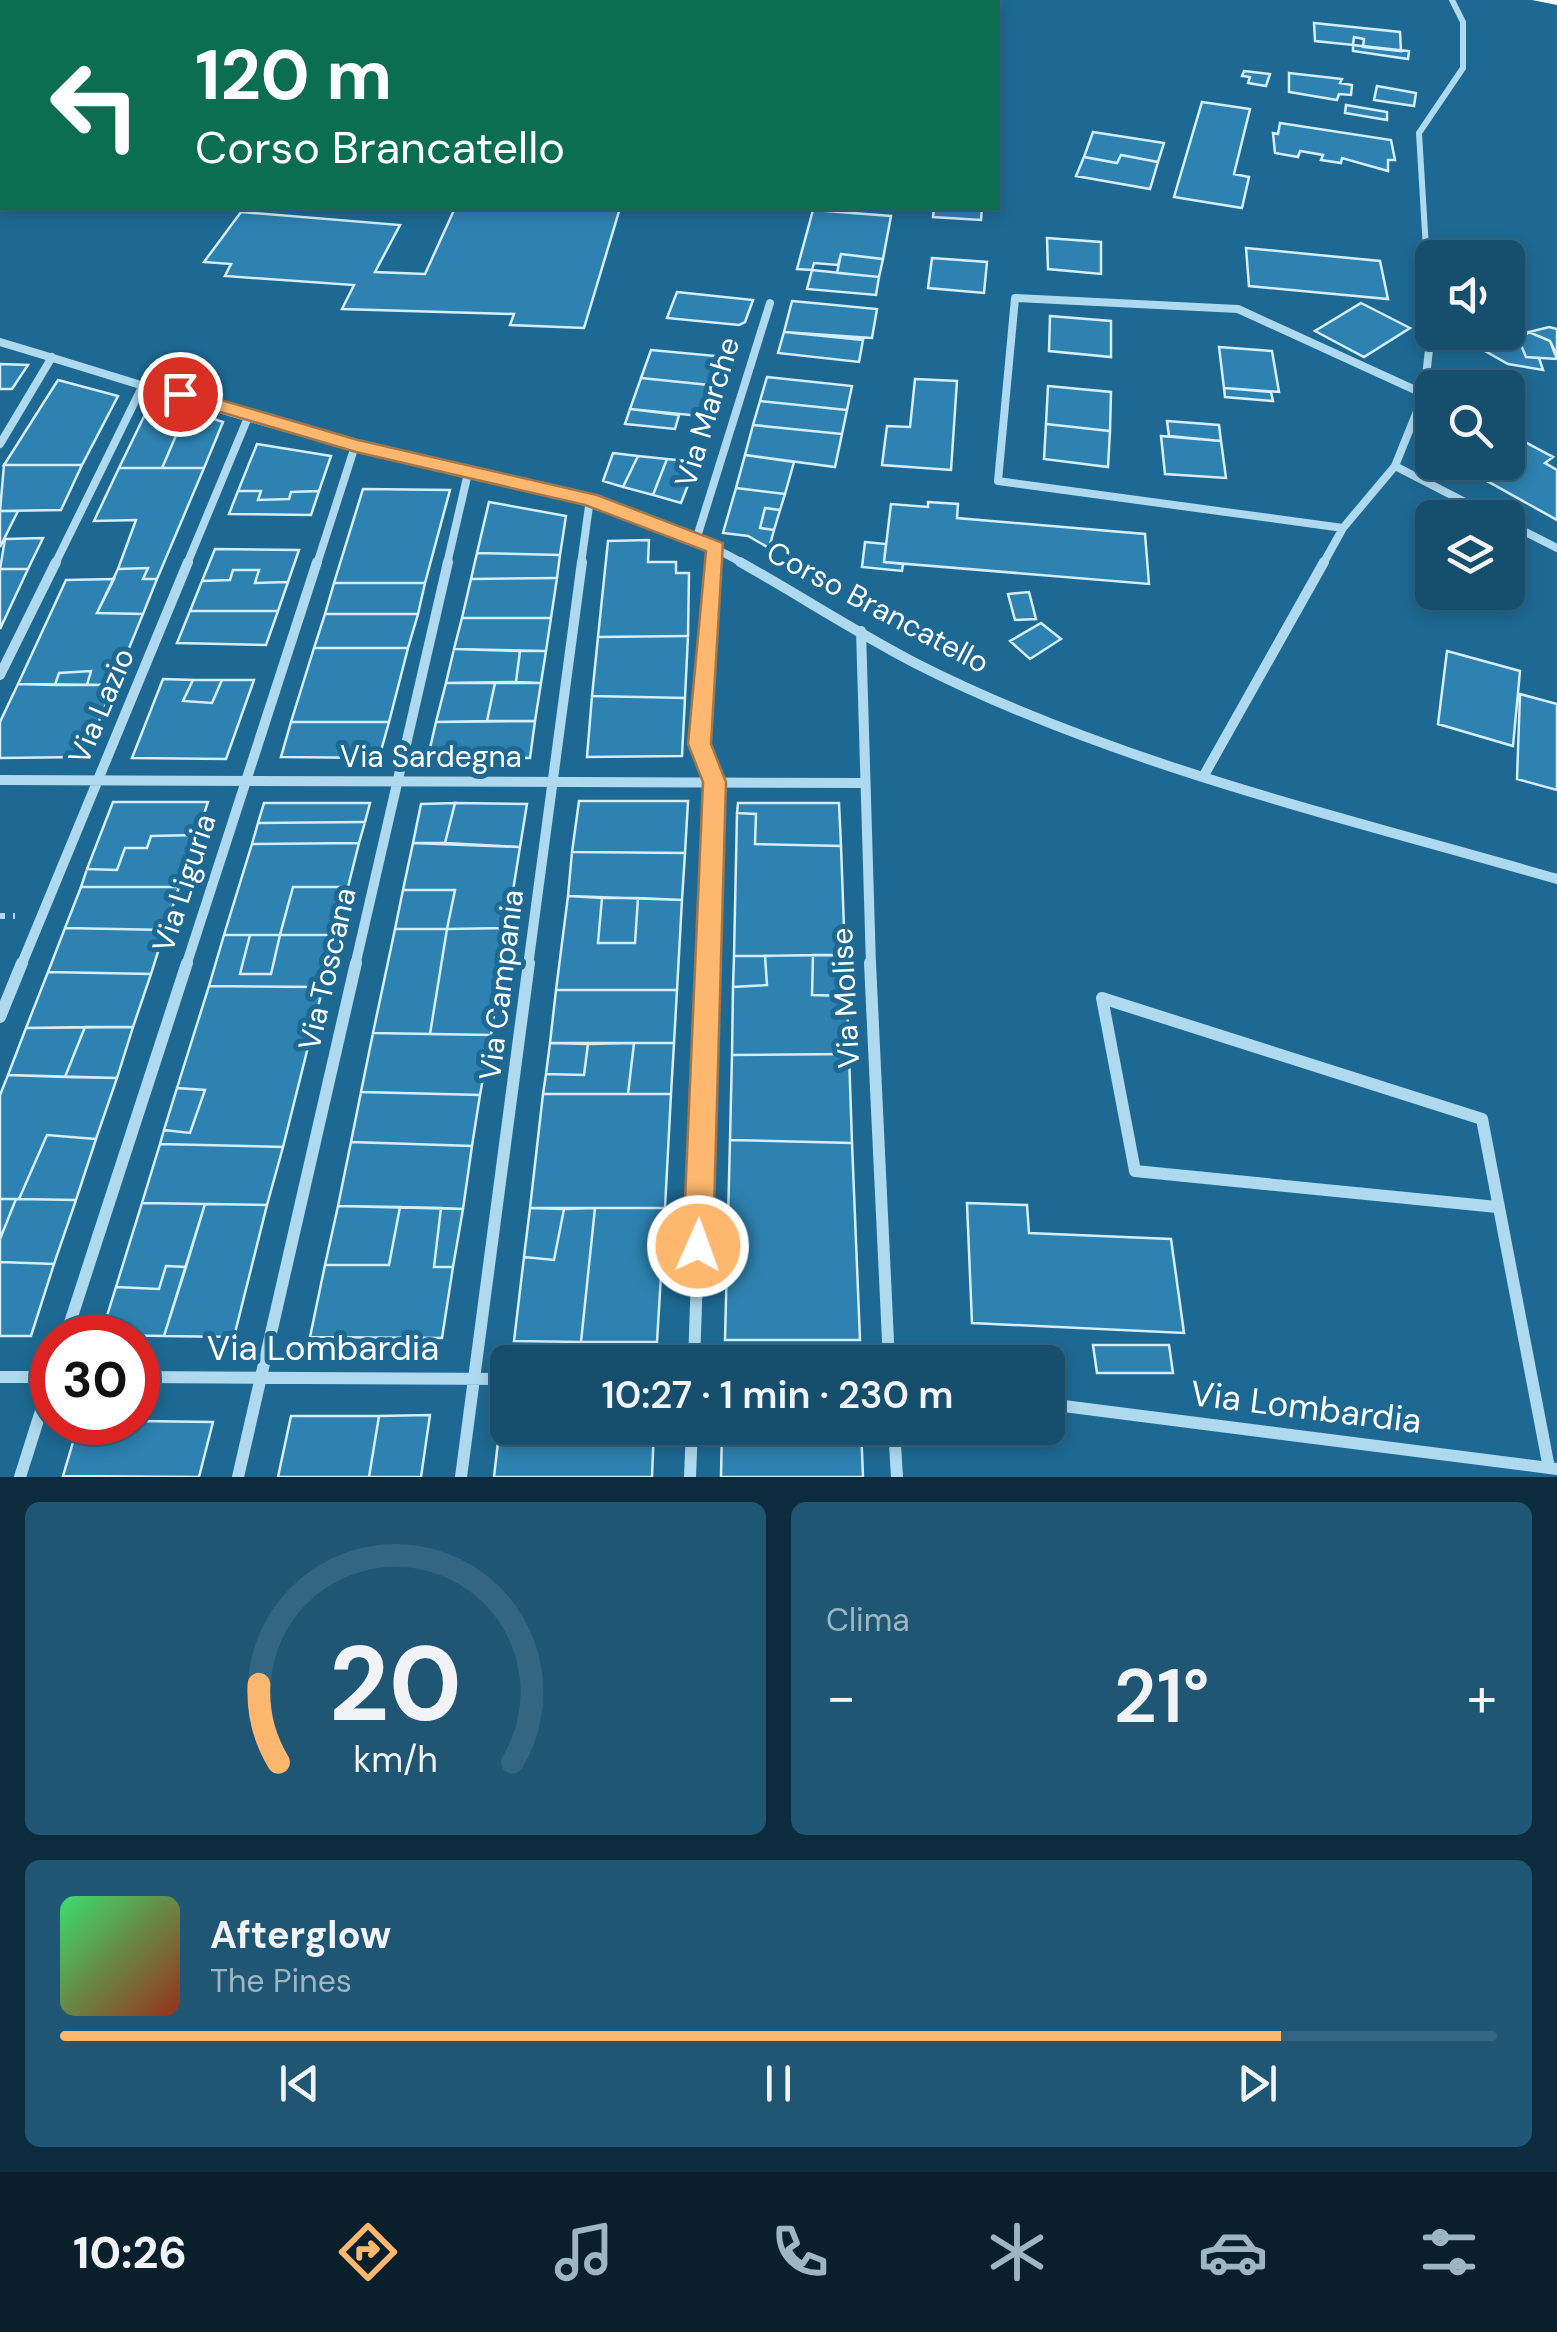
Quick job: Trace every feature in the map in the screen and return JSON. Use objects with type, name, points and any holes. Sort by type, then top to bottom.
[{"type":"main road","points":[[1538,0],[1557,1]]},
{"type":"street","points":[[1427,370],[1431,332],[1419,133],[1463,68],[1463,22],[1452,0]]},
{"type":"street","points":[[1343,528],[998,481],[1015,298],[1238,309],[1415,390]]},
{"type":"street","name":"Via Marche","points":[[698,537],[770,303]]},
{"type":"street","name":"Corso Brancatello","points":[[0,342],[356,446],[590,499],[698,537],[918,664],[1021,709],[1203,777],[1557,879]]},
{"type":"street","points":[[0,444],[52,357]]},
{"type":"street","points":[[0,675],[144,383]]},
{"type":"street","name":"Via Lazio","points":[[0,1017],[249,415]]},
{"type":"street","points":[[1203,777],[1343,528],[1394,466],[1415,416]]},
{"type":"street","name":"Via Liguria","points":[[72,1315],[356,446]]},
{"type":"street","points":[[1394,466],[1461,500]]},
{"type":"street","name":"Via Toscana","points":[[238,1477],[468,473]]},
{"type":"street","name":"Via Campania","points":[[461,1477],[590,499]]},
{"type":"street","points":[[1525,532],[1557,548]]},
{"type":"street","points":[[695,1345],[715,782],[700,744],[716,548]]},
{"type":"street","name":"Via Molise","points":[[861,631],[862,783],[889,1345]]},
{"type":"street","name":"Via Sardegna","points":[[0,780],[862,783]]},
{"type":"street","points":[[1497,1207],[1136,1171],[1102,998],[1482,1120],[1553,1468]]},
{"type":"street","points":[[0,1377],[30,1377]]},
{"type":"street","name":"Via Lombardia","points":[[160,1377],[490,1378]]},
{"type":"street","name":"Via Lombardia","points":[[1065,1406],[1553,1468]]},
{"type":"street","points":[[20,1477],[30,1445]]},
{"type":"street","points":[[690,1477],[691,1445]]},
{"type":"street","points":[[895,1445],[897,1477]]},
{"type":"building","points":[[1314,23],[1400,32],[1401,51],[1363,47],[1364,39],[1354,37],[1353,45],[1315,41]]},
{"type":"building","points":[[1353,45],[1409,51],[1408,59],[1353,51]]},
{"type":"building","points":[[1244,71],[1270,74],[1266,86],[1248,83],[1250,77],[1242,76]]},
{"type":"building","points":[[1289,73],[1342,79],[1340,83],[1352,85],[1351,95],[1339,94],[1337,100],[1289,92]]},
{"type":"building","points":[[1377,86],[1416,93],[1414,106],[1374,100]]},
{"type":"building","points":[[1202,102],[1250,109],[1234,174],[1249,177],[1242,208],[1174,197]]},
{"type":"building","points":[[1346,105],[1387,112],[1387,120],[1345,113]]},
{"type":"building","points":[[1280,123],[1391,140],[1395,160],[1388,160],[1388,171],[1342,158],[1341,163],[1321,160],[1323,155],[1300,151],[1298,157],[1275,153],[1273,133],[1278,134]]},
{"type":"building","points":[[1093,132],[1164,143],[1158,162],[1121,155],[1117,163],[1084,157]]},
{"type":"building","points":[[1121,155],[1158,162],[1150,189],[1076,176],[1084,157],[1117,163]]},
{"type":"building","points":[[454,210],[619,210],[584,328],[510,325],[514,314],[342,309],[354,285],[225,276],[231,264],[204,262],[241,212],[400,225],[375,272],[425,274]]},
{"type":"building","points":[[813,210],[891,216],[883,259],[841,254],[838,265],[814,263],[812,270],[797,269]]},
{"type":"building","points":[[934,210],[982,210],[981,220],[933,217]]},
{"type":"building","points":[[1047,238],[1101,242],[1101,274],[1048,269]]},
{"type":"building","points":[[1246,248],[1380,261],[1388,299],[1249,286]]},
{"type":"building","points":[[841,254],[883,259],[879,277],[837,273]]},
{"type":"building","points":[[932,258],[987,262],[984,293],[928,288]]},
{"type":"building","points":[[812,270],[879,277],[876,295],[807,289]]},
{"type":"building","points":[[677,292],[753,300],[745,322],[739,325],[667,318]]},
{"type":"building","points":[[792,301],[877,309],[872,338],[784,332]]},
{"type":"building","points":[[1361,303],[1410,328],[1364,357],[1315,331]]},
{"type":"building","points":[[1050,316],[1111,321],[1111,357],[1049,351]]},
{"type":"building","points":[[1557,329],[1557,355],[1550,341],[1529,332]]},
{"type":"building","points":[[784,332],[863,340],[859,362],[778,353]]},
{"type":"building","points":[[1529,332],[1550,341],[1557,359],[1526,357],[1525,335]]},
{"type":"building","points":[[1219,347],[1272,351],[1279,392],[1224,388]]},
{"type":"building","points":[[651,350],[727,357],[719,386],[641,378]]},
{"type":"building","points":[[1483,350],[1523,350],[1526,357],[1539,358],[1543,370],[1508,364]]},
{"type":"building","points":[[0,364],[28,365],[12,389],[0,389]]},
{"type":"building","points":[[767,377],[852,386],[847,410],[760,401]]},
{"type":"building","points":[[641,378],[719,386],[710,417],[630,409]]},
{"type":"building","points":[[915,379],[957,381],[951,470],[882,465],[887,426],[910,427]]},
{"type":"building","points":[[58,380],[118,396],[82,465],[4,465]]},
{"type":"building","points":[[1048,386],[1111,392],[1110,431],[1046,424]]},
{"type":"building","points":[[1224,388],[1271,392],[1273,401],[1225,397]]},
{"type":"building","points":[[152,400],[187,410],[162,468],[119,468]]},
{"type":"building","points":[[760,401],[847,410],[842,434],[753,425]]},
{"type":"building","points":[[630,409],[679,415],[675,429],[625,424]]},
{"type":"building","points":[[187,410],[223,422],[204,468],[162,468]]},
{"type":"building","points":[[1167,421],[1219,425],[1221,441],[1169,436]]},
{"type":"building","points":[[1046,424],[1110,431],[1108,467],[1044,459]]},
{"type":"building","points":[[753,425],[842,434],[835,467],[745,455]]},
{"type":"building","points":[[1161,436],[1221,441],[1226,478],[1165,474]]},
{"type":"building","points":[[1525,442],[1553,457],[1545,463],[1557,470],[1557,520],[1485,480],[1525,480]]},
{"type":"building","points":[[257,444],[331,456],[319,491],[291,492],[289,499],[258,500],[261,491],[238,491]]},
{"type":"building","points":[[613,453],[638,456],[623,487],[603,481]]},
{"type":"building","points":[[745,455],[794,462],[785,494],[736,488]]},
{"type":"building","points":[[638,456],[667,459],[653,495],[623,487]]},
{"type":"building","points":[[667,459],[697,462],[681,503],[653,495]]},
{"type":"building","points":[[4,465],[82,465],[61,510],[0,511]]},
{"type":"building","points":[[119,468],[204,468],[157,579],[143,579],[148,568],[118,569],[136,520],[94,521]]},
{"type":"building","points":[[736,488],[785,494],[780,510],[765,508],[760,528],[774,530],[769,548],[748,536],[723,533]]},
{"type":"building","points":[[363,489],[450,490],[425,583],[334,583]]},
{"type":"building","points":[[238,491],[261,491],[258,500],[289,499],[291,492],[319,491],[311,515],[229,514]]},
{"type":"building","points":[[489,502],[566,516],[560,555],[477,553]]},
{"type":"building","points":[[928,502],[958,504],[957,518],[1145,534],[1149,584],[884,562],[891,504],[928,507]]},
{"type":"building","points":[[765,508],[780,510],[774,530],[760,528]]},
{"type":"building","points":[[0,511],[18,511],[0,547]]},
{"type":"building","points":[[43,538],[28,569],[0,569],[5,539]]},
{"type":"building","points":[[649,540],[648,562],[676,562],[676,573],[689,573],[688,636],[598,637],[608,541]]},
{"type":"building","points":[[865,542],[886,544],[884,562],[903,564],[902,571],[862,567]]},
{"type":"building","points":[[215,549],[299,550],[288,582],[255,583],[259,570],[233,570],[230,580],[202,581]]},
{"type":"building","points":[[477,553],[560,555],[557,578],[471,579]]},
{"type":"building","points":[[148,568],[143,579],[157,579],[143,614],[97,613],[118,569]]},
{"type":"building","points":[[0,569],[28,569],[0,629]]},
{"type":"building","points":[[233,570],[259,570],[255,583],[288,582],[278,611],[190,611],[202,581],[230,580]]},
{"type":"building","points":[[557,578],[551,618],[462,618],[471,579]]},
{"type":"building","points":[[114,579],[97,613],[143,614],[114,685],[87,685],[91,671],[59,673],[55,685],[18,684],[66,580]]},
{"type":"building","points":[[334,583],[425,583],[418,614],[325,614]]},
{"type":"building","points":[[1029,592],[1036,619],[1015,620],[1008,594]]},
{"type":"building","points":[[190,611],[278,611],[266,645],[177,643]]},
{"type":"building","points":[[325,614],[418,614],[408,648],[314,648]]},
{"type":"building","points":[[462,618],[551,618],[546,651],[454,649]]},
{"type":"building","points":[[1041,623],[1061,639],[1030,659],[1010,641]]},
{"type":"building","points":[[688,636],[685,698],[592,696],[598,637]]},
{"type":"building","points":[[314,648],[408,648],[389,722],[291,722]]},
{"type":"building","points":[[454,649],[520,651],[516,682],[446,683]]},
{"type":"building","points":[[520,651],[546,651],[541,683],[516,682]]},
{"type":"building","points":[[1447,651],[1520,671],[1513,746],[1438,724]]},
{"type":"building","points":[[91,671],[87,685],[55,685],[59,673]]},
{"type":"building","points":[[163,679],[193,680],[183,701],[212,703],[222,680],[254,680],[226,759],[132,758]]},
{"type":"building","points":[[193,680],[222,680],[212,703],[183,701]]},
{"type":"building","points":[[446,683],[495,683],[487,721],[436,722]]},
{"type":"building","points":[[495,683],[541,683],[535,721],[487,721]]},
{"type":"building","points":[[18,684],[114,685],[84,757],[0,758],[0,722]]},
{"type":"building","points":[[1520,694],[1557,704],[1557,790],[1517,779]]},
{"type":"building","points":[[592,696],[685,698],[682,756],[587,757]]},
{"type":"building","points":[[535,721],[530,758],[428,757],[436,722]]},
{"type":"building","points":[[291,722],[389,722],[379,758],[281,757]]},
{"type":"building","points":[[579,801],[688,801],[685,853],[572,852]]},
{"type":"building","points":[[113,802],[208,802],[197,835],[151,836],[147,848],[125,848],[117,870],[87,869]]},
{"type":"building","points":[[264,803],[370,803],[365,822],[258,823]]},
{"type":"building","points":[[455,803],[445,843],[413,843],[421,804]]},
{"type":"building","points":[[455,803],[527,804],[520,847],[445,843]]},
{"type":"building","points":[[738,803],[839,803],[841,846],[755,844],[756,814],[737,813]]},
{"type":"building","points":[[737,813],[756,814],[755,844],[841,846],[845,955],[734,956]]},
{"type":"building","points":[[365,822],[359,843],[252,844],[258,823]]},
{"type":"building","points":[[197,835],[179,887],[81,887],[87,869],[117,870],[125,848],[147,848],[151,836]]},
{"type":"building","points":[[359,843],[348,887],[293,887],[280,935],[224,935],[252,844]]},
{"type":"building","points":[[413,843],[520,847],[507,928],[447,929],[455,890],[403,890]]},
{"type":"building","points":[[572,852],[685,853],[682,900],[568,896]]},
{"type":"building","points":[[81,887],[179,887],[165,930],[65,928]]},
{"type":"building","points":[[293,887],[348,887],[336,935],[280,935]]},
{"type":"building","points":[[403,890],[455,890],[447,929],[395,929]]},
{"type":"building","points":[[568,896],[602,898],[598,943],[635,943],[638,898],[682,900],[677,990],[556,990]]},
{"type":"building","points":[[602,898],[638,898],[635,943],[598,943]]},
{"type":"building","points":[[65,928],[165,930],[151,974],[48,972]]},
{"type":"building","points":[[507,928],[491,1035],[430,1034],[447,929]]},
{"type":"building","points":[[395,929],[447,929],[430,1034],[373,1033]]},
{"type":"building","points":[[224,935],[250,935],[240,974],[271,974],[280,935],[336,935],[323,987],[209,986]]},
{"type":"building","points":[[250,935],[280,935],[271,974],[240,974]]},
{"type":"building","points":[[813,955],[845,955],[847,996],[812,995]]},
{"type":"building","points":[[813,955],[812,995],[847,996],[849,1054],[732,1055],[733,987],[767,985],[765,956]]},
{"type":"building","points":[[734,956],[765,956],[767,985],[733,987]]},
{"type":"building","points":[[48,972],[151,974],[133,1027],[26,1028]]},
{"type":"building","points":[[209,986],[323,987],[283,1147],[160,1144],[164,1130],[190,1133],[205,1090],[177,1088]]},
{"type":"building","points":[[556,990],[677,990],[674,1043],[550,1043]]},
{"type":"building","points":[[85,1027],[133,1027],[117,1078],[65,1077]]},
{"type":"building","points":[[85,1027],[65,1077],[8,1075],[26,1028]]},
{"type":"building","points":[[373,1033],[491,1035],[480,1095],[361,1092]]},
{"type":"building","points":[[550,1043],[588,1044],[584,1075],[546,1074]]},
{"type":"building","points":[[634,1043],[628,1094],[543,1094],[546,1074],[584,1075],[588,1044]]},
{"type":"building","points":[[634,1043],[674,1043],[671,1094],[628,1094]]},
{"type":"building","points":[[849,1054],[852,1143],[730,1140],[732,1055]]},
{"type":"building","points":[[8,1075],[117,1078],[96,1139],[47,1135],[19,1199],[0,1199],[0,1095]]},
{"type":"building","points":[[177,1088],[205,1090],[190,1133],[164,1130]]},
{"type":"building","points":[[361,1092],[480,1095],[472,1146],[351,1142]]},
{"type":"building","points":[[543,1094],[671,1094],[665,1208],[530,1208]]},
{"type":"building","points":[[47,1135],[96,1139],[76,1200],[19,1199]]},
{"type":"building","points":[[730,1140],[852,1143],[860,1340],[725,1340]]},
{"type":"building","points":[[351,1142],[472,1146],[463,1209],[338,1206]]},
{"type":"building","points":[[160,1144],[283,1147],[267,1205],[142,1203]]},
{"type":"building","points":[[0,1199],[16,1199],[0,1239]]},
{"type":"building","points":[[16,1199],[76,1200],[54,1264],[0,1262],[0,1239]]},
{"type":"building","points":[[142,1203],[205,1204],[186,1267],[166,1266],[159,1289],[116,1287]]},
{"type":"building","points":[[967,1203],[1027,1205],[1029,1233],[1171,1239],[1184,1333],[972,1323]]},
{"type":"building","points":[[205,1204],[267,1205],[234,1337],[164,1336]]},
{"type":"building","points":[[338,1206],[400,1207],[389,1265],[325,1265]]},
{"type":"building","points":[[400,1207],[441,1208],[434,1267],[453,1267],[442,1338],[310,1337],[325,1265],[389,1265]]},
{"type":"building","points":[[441,1208],[463,1209],[453,1267],[434,1267]]},
{"type":"building","points":[[530,1208],[564,1209],[554,1260],[524,1257]]},
{"type":"building","points":[[595,1208],[581,1342],[514,1341],[524,1257],[554,1260],[564,1209]]},
{"type":"building","points":[[595,1208],[665,1208],[657,1342],[581,1342]]},
{"type":"building","points":[[0,1262],[54,1264],[38,1315],[30,1315],[30,1336],[0,1336]]},
{"type":"building","points":[[166,1266],[186,1267],[164,1336],[160,1336],[160,1315],[107,1315],[116,1287],[159,1289]]},
{"type":"building","points":[[1093,1345],[1169,1345],[1173,1373],[1097,1373]]},
{"type":"building","points":[[430,1415],[421,1477],[369,1477],[379,1416]]},
{"type":"building","points":[[291,1416],[379,1416],[369,1477],[278,1477]]},
{"type":"building","points":[[160,1421],[213,1422],[199,1477],[63,1476],[72,1445],[160,1445]]},
{"type":"building","points":[[498,1445],[653,1445],[652,1477],[494,1477]]},
{"type":"building","points":[[722,1445],[862,1445],[863,1477],[721,1477]]},
{"type":"route","points":[[180,394],[356,446],[590,499],[698,537],[716,548],[700,744],[715,782],[698,1246]]}]
